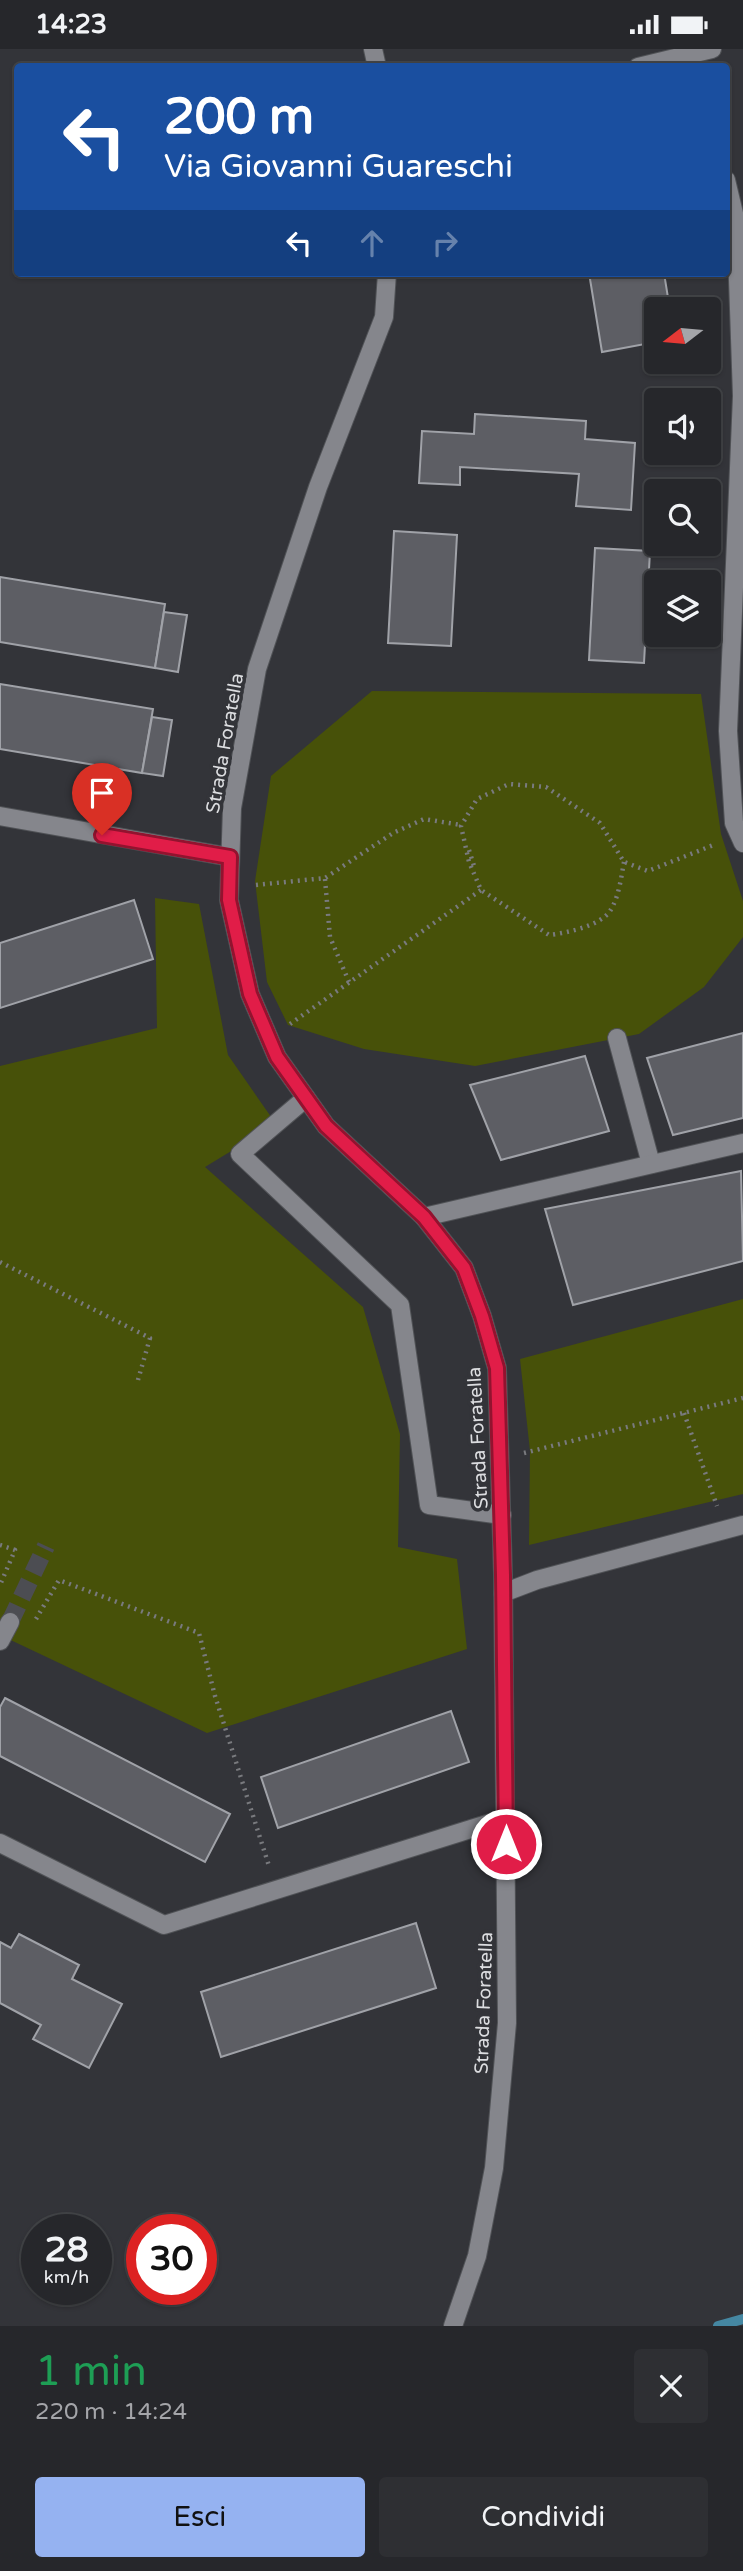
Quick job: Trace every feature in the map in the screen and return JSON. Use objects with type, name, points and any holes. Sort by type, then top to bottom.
[{"type":"street","points":[[662,63],[703,56]]},
{"type":"street","points":[[730,193],[739,221],[742,396],[728,731],[734,823],[741,839]]},
{"type":"street","name":"Strada Foratella","points":[[387,277],[384,317],[318,487],[257,669],[232,808],[229,900],[250,994],[277,1057],[326,1126],[424,1217],[464,1268],[497,1368],[502,1515],[506,2024],[494,2168],[477,2256],[453,2326]]},
{"type":"street","points":[[0,816],[230,857]]},
{"type":"street","points":[[617,1038],[651,1164]]},
{"type":"street","points":[[306,1098],[240,1154],[400,1305],[429,1505],[502,1515]]},
{"type":"street","points":[[424,1217],[743,1143]]},
{"type":"street","points":[[503,1593],[537,1580],[734,1527]]},
{"type":"street","points":[[0,1641],[10,1622]]},
{"type":"street","points":[[0,1843],[164,1925],[506,1818]]},
{"type":"path","points":[[624,862],[619,889],[609,913],[576,932],[549,935],[481,890],[469,862],[461,825],[477,799],[509,784],[546,787],[600,823],[624,862],[648,871],[741,839]]},
{"type":"path","points":[[229,887],[325,879],[393,833],[424,819],[461,825]]},
{"type":"path","points":[[325,879],[330,937],[349,982]]},
{"type":"path","points":[[269,1039],[481,890]]},
{"type":"path","points":[[0,1262],[150,1338],[138,1380]]},
{"type":"path","points":[[500,1459],[743,1398]]},
{"type":"path","points":[[684,1413],[734,1527]]},
{"type":"path","points":[[0,1545],[15,1550],[0,1584]]},
{"type":"path","points":[[10,1622],[30,1628],[59,1580],[200,1633],[215,1696],[276,1890]]},
{"type":"green space","points":[[372,691],[701,694],[721,834],[743,901],[743,937],[704,987],[639,1034],[475,1066],[364,1049],[288,1025],[267,982],[255,881],[271,776]]},
{"type":"green space","points":[[155,898],[199,904],[228,1055],[276,1124],[205,1167],[363,1307],[400,1434],[398,1547],[457,1559],[467,1649],[207,1733],[0,1635],[0,1066],[157,1028]]},
{"type":"green space","points":[[743,1299],[743,1494],[529,1545],[530,1451],[520,1359]]},
{"type":"building","points":[[590,277],[665,277],[668,297],[644,297],[644,344],[602,352]]},
{"type":"building","points":[[475,414],[586,421],[585,439],[635,443],[631,510],[576,506],[579,474],[460,467],[460,485],[419,483],[422,431],[474,434]]},
{"type":"building","points":[[394,531],[457,535],[451,646],[388,643]]},
{"type":"building","points":[[595,548],[644,551],[644,556],[650,556],[649,570],[644,570],[644,663],[589,660]]},
{"type":"building","points":[[0,577],[165,604],[155,668],[0,642]]},
{"type":"building","points":[[164,612],[187,615],[178,672],[155,668]]},
{"type":"building","points":[[0,684],[153,709],[142,773],[0,749]]},
{"type":"building","points":[[152,717],[172,720],[163,776],[142,773]]},
{"type":"building","points":[[134,900],[153,959],[0,1008],[0,943]]},
{"type":"building","points":[[743,1033],[743,1118],[673,1135],[647,1058]]},
{"type":"building","points":[[585,1056],[609,1131],[501,1160],[470,1085]]},
{"type":"building","points":[[741,1171],[743,1261],[573,1305],[545,1209]]},
{"type":"building","points":[[5,1698],[230,1814],[205,1862],[0,1756],[0,1707]]},
{"type":"building","points":[[451,1711],[469,1762],[278,1828],[261,1777]]},
{"type":"building","points":[[416,1923],[436,1988],[221,2057],[201,1992]]},
{"type":"building","points":[[19,1934],[79,1965],[72,1979],[122,2004],[89,2068],[33,2039],[41,2025],[0,2003],[0,1942],[11,1948]]},
{"type":"waterway","points":[[718,2326],[743,2319]]},
{"type":"tunnel","points":[[10,1622],[46,1546]]},
{"type":"route","points":[[102,835],[230,857],[229,900],[250,994],[277,1057],[326,1126],[424,1217],[464,1268],[497,1368],[506,1844]]}]
